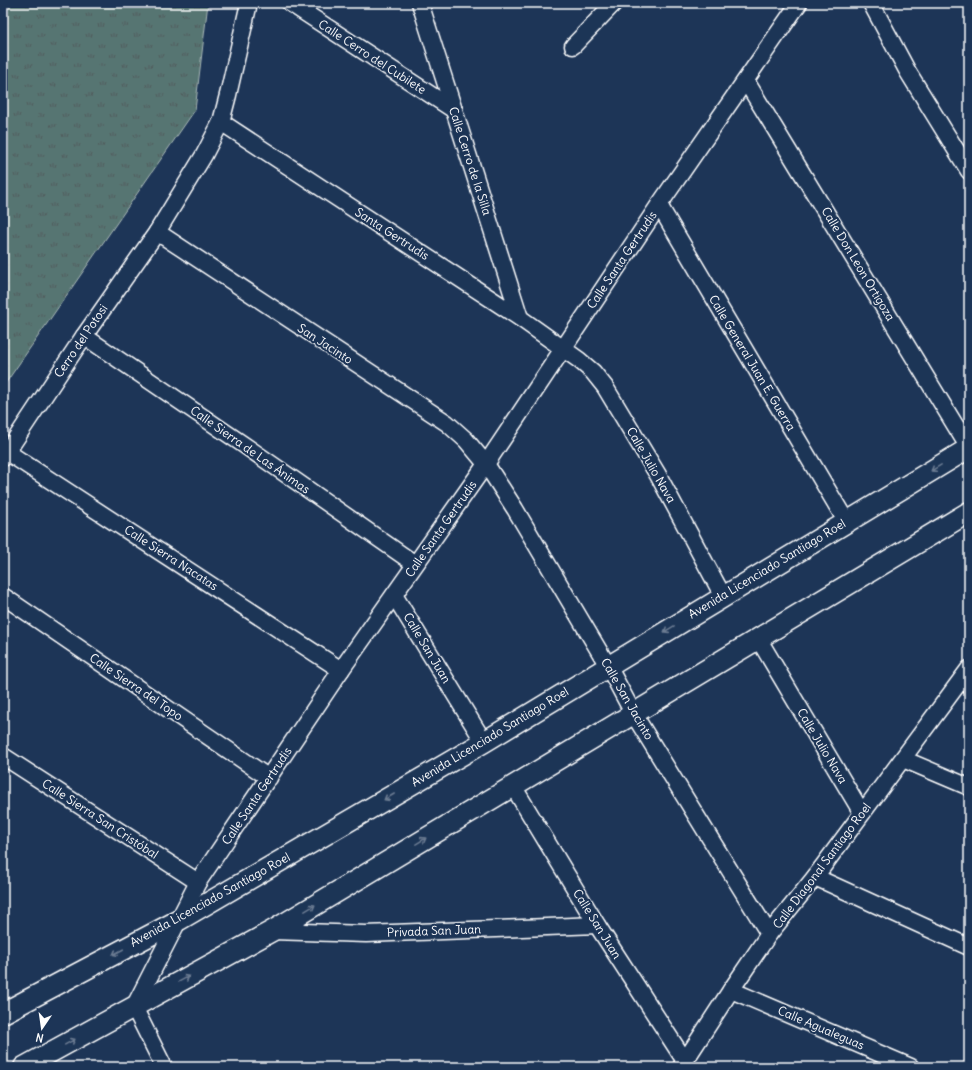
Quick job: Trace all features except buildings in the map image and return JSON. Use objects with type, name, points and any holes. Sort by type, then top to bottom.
[{"type":"street","name":"Cerro del Potosi","points":[[5,455],[84,336],[157,232],[204,155],[221,122],[249,3]]},
{"type":"street","name":"Calle Cerro del Cubilete","points":[[290,3],[454,110]]},
{"type":"street","name":"Calle Cerro de la Silla","points":[[420,3],[520,318]]},
{"type":"street","points":[[573,46],[614,3]]},
{"type":"street","name":"Calle Santa Gertrudis","points":[[134,1006],[198,882],[341,670],[486,464],[659,205],[799,3]]},
{"type":"street","points":[[871,3],[908,72],[969,171]]},
{"type":"street","name":"Calle Don Leon Ortigoza","points":[[746,80],[969,448]]},
{"type":"street","name":"Santa Gertrudis","points":[[221,122],[520,318],[562,349]]},
{"type":"street","name":"Calle General Juan E. Guerra","points":[[659,205],[846,521]]},
{"type":"street","name":"San Jacinto","points":[[157,232],[447,423],[466,440],[486,464]]},
{"type":"street","name":"Calle Sierra de Las Ánimas","points":[[84,336],[415,564]]},
{"type":"street","name":"Calle Julio Nava","points":[[562,349],[579,360],[593,372],[605,387],[658,475],[723,596]]},
{"type":"street","name":"Avenida Licenciado Santiago Roel","points":[[3,1013],[179,920],[484,742],[846,521],[969,448]]},
{"type":"street","name":"Calle Sierra Nacatas","points":[[5,455],[341,670]]},
{"type":"street","name":"Calle San Jacinto","points":[[486,464],[515,509],[608,666],[633,713],[769,934]]},
{"type":"street","points":[[24,1067],[272,931],[969,512]]},
{"type":"street","name":"Calle San Juan","points":[[394,595],[484,742]]},
{"type":"street","name":"Calle Sierra del Topo","points":[[3,596],[269,778]]},
{"type":"street","name":"Calle Julio Nava","points":[[758,638],[862,813]]},
{"type":"street","name":"Calle Diagonal Santiago Roel","points":[[683,1064],[769,934],[815,877],[969,669]]},
{"type":"street","name":"Calle Sierra San Cristóbal","points":[[3,756],[198,882]]},
{"type":"street","points":[[903,759],[969,787]]},
{"type":"street","name":"Calle San Juan","points":[[513,786],[683,1064]]},
{"type":"street","points":[[815,877],[969,947]]},
{"type":"street","name":"Privada San Juan","points":[[272,931],[366,934],[597,925]]},
{"type":"street","name":"Calle Agualeguas","points":[[731,990],[910,1067]]},
{"type":"street","points":[[134,1006],[164,1067]]},
{"type":"green space","points":[[3,3],[208,3],[195,110],[3,387]]}]
